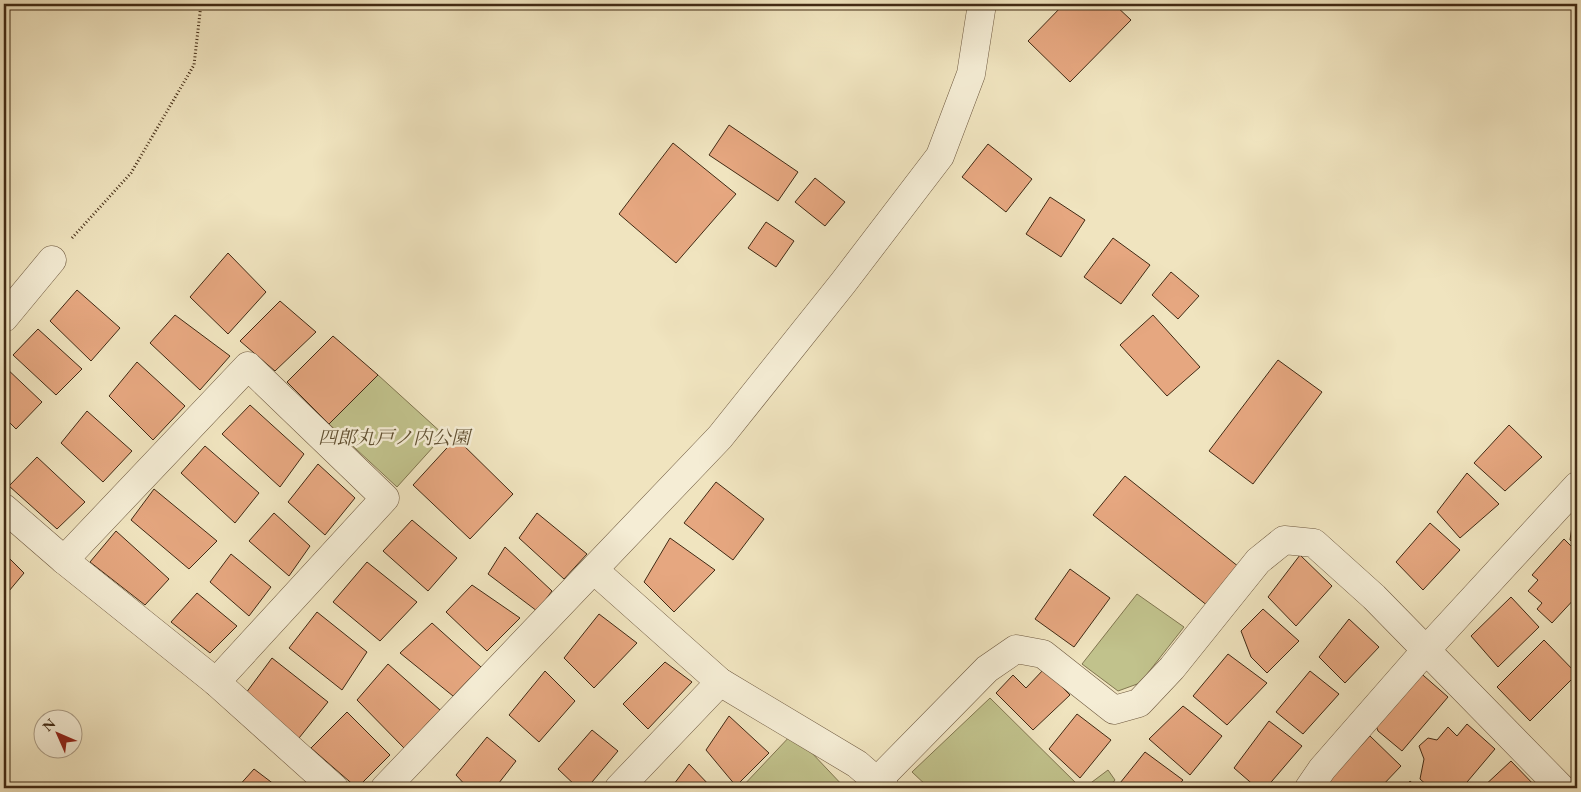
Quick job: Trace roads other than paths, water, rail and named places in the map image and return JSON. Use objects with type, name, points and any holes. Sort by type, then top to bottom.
[{"type":"street","points":[[385,788],[720,437],[843,284],[940,156],[971,74],[982,4]]},
{"type":"street","points":[[4,318],[52,260]]},
{"type":"street","points":[[64,560],[248,366],[385,498],[216,682]]},
{"type":"street","points":[[1310,788],[1322,769],[1426,650],[1577,486]]},
{"type":"street","points":[[4,508],[64,560],[216,682],[334,788]]},
{"type":"street","points":[[594,570],[720,682],[857,764],[881,785],[987,670],[1016,649],[1044,654],[1114,710],[1139,703],[1172,668],[1258,562],[1284,540],[1314,543],[1374,597],[1561,788]]},
{"type":"street","points":[[619,788],[720,682]]},
{"type":"park label","name":"四郎丸戸ノ内公園","points":[[394,437]]}]
